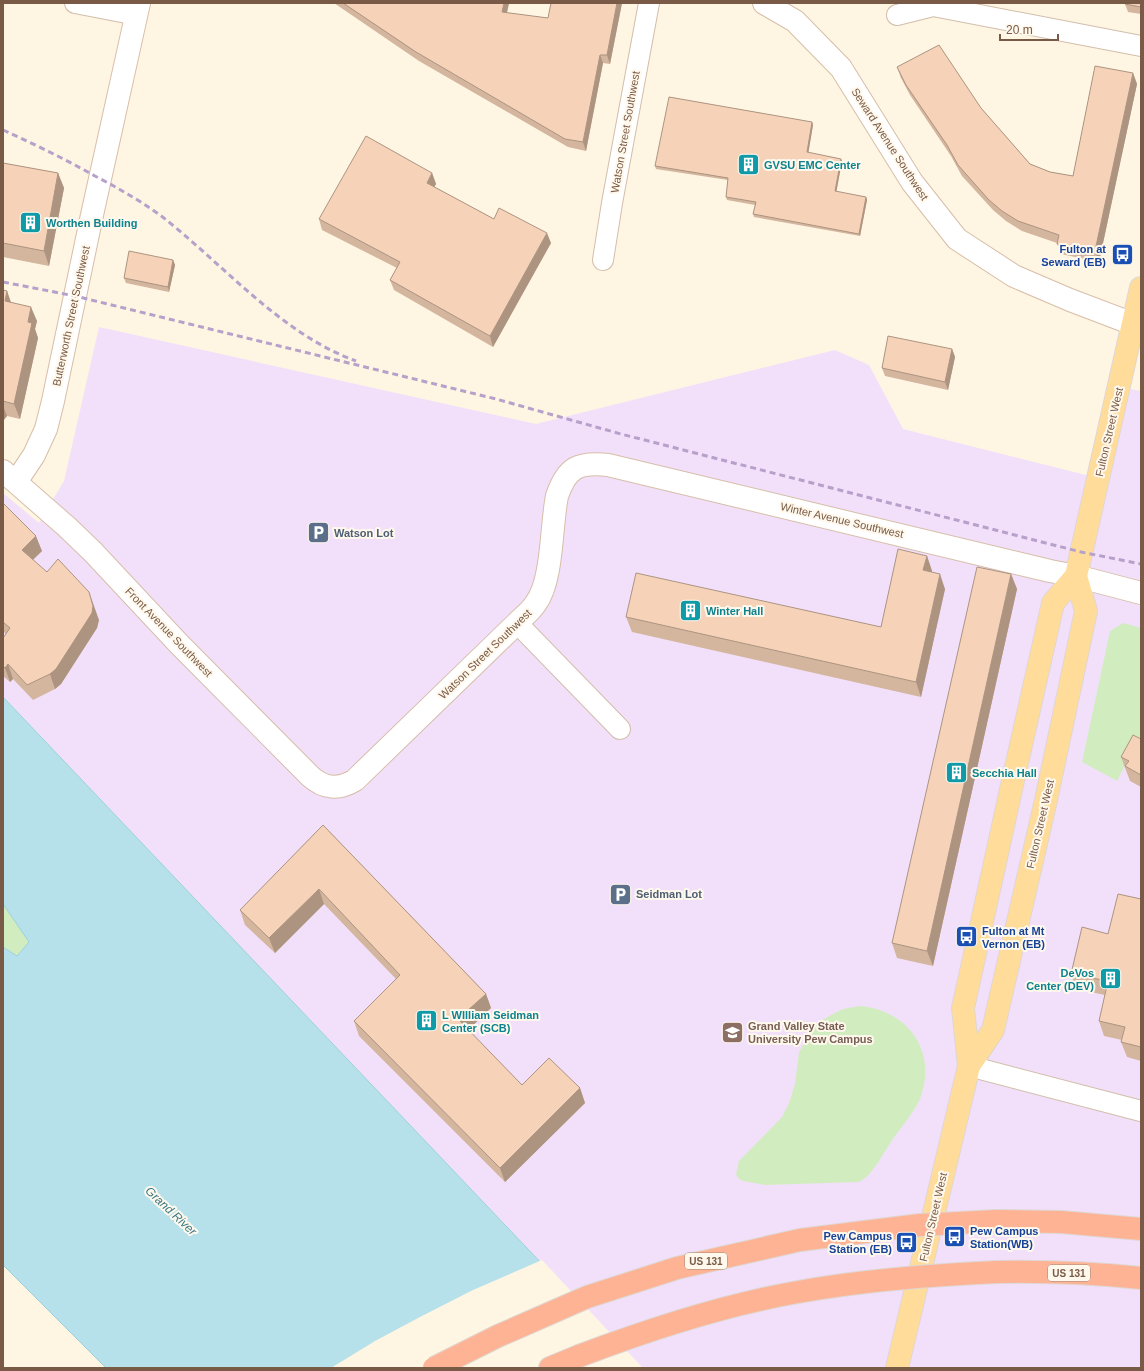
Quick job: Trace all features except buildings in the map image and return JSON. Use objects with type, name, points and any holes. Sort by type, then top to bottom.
[{"type":"highway","name":"US 131","points":[[434,1368],[498,1336],[587,1297],[677,1268],[800,1240],[920,1224],[996,1221],[1060,1222],[1138,1227]]},
{"type":"highway","name":"US 131","points":[[550,1368],[572,1362],[634,1335],[700,1315],[797,1292],[865,1282],[924,1276],[997,1272],[1031,1272],[1141,1278]]},
{"type":"main road","name":"Fulton Street West","points":[[897,1368],[969,1066],[963,1008],[1053,603],[1076,576],[1137,326],[1141,288]]},
{"type":"main road","name":"Fulton Street West","points":[[969,1066],[993,1030],[1046,800],[1086,611],[1076,576]]},
{"type":"street","points":[[75,3],[138,9]]},
{"type":"street","name":"Watson Street Southwest","points":[[603,260],[612,202],[649,3]]},
{"type":"street","name":"Seward Avenue Southwest","points":[[764,3],[795,21],[842,68],[912,182],[957,239],[1014,276],[1137,326]]},
{"type":"street","points":[[896,15],[933,6],[1141,46]]},
{"type":"street","name":"Butterworth Street Southwest","points":[[10,476],[34,455],[46,429],[93,208],[138,9]]},
{"type":"street","name":"Watson Street Southwest","points":[[336,788],[347,785],[355,780],[536,603],[544,586],[547,573],[555,507],[561,485],[574,467],[593,464],[608,465]]},
{"type":"street","name":"Winter Avenue Southwest","points":[[608,465],[1076,576],[1141,593]]},
{"type":"street","name":"Front Avenue Southwest","points":[[10,476],[93,552],[179,644],[316,782],[336,788]]},
{"type":"street","points":[[517,623],[620,729]]},
{"type":"street","points":[[969,1066],[1141,1111]]},
{"type":"shaded area","name":"Grand Valley State University Pew Campus","points":[[99,327],[536,424],[835,350],[869,365],[903,429],[1098,478],[1119,387],[1141,391],[1141,1368],[641,1368],[3,697],[3,493],[39,523],[64,481]]},
{"type":"green space","points":[[1123,623],[1141,628],[1141,748],[1135,746],[1117,781],[1082,762],[1110,631]]},
{"type":"green space","points":[[3,904],[29,942],[17,956],[3,947]]},
{"type":"green space","points":[[860,1006],[877,1009],[892,1015],[904,1024],[914,1035],[921,1048],[925,1063],[925,1079],[919,1101],[877,1164],[869,1175],[859,1182],[766,1185],[743,1181],[738,1178],[736,1174],[739,1161],[782,1117],[789,1103],[795,1084],[799,1052],[811,1032],[819,1022],[831,1015],[843,1009]]},
{"type":"water","name":"Grand River","points":[[3,697],[641,1368],[106,1368],[3,1265],[3,947],[17,956],[29,942],[3,904]]},
{"type":"pier","points":[[542,1260],[643,1368],[331,1368],[375,1341],[420,1317],[473,1290]]},
{"type":"railway","points":[[3,130],[38,146],[144,204],[183,234],[277,316],[302,334],[329,349],[356,361]]},
{"type":"railway","points":[[3,282],[75,296],[496,399],[621,434],[1081,552],[1141,564]]},
{"type":"place","name":"GVSU EMC Center","points":[[749,165]]},
{"type":"place","name":"Worthen Building","points":[[30,223]]},
{"type":"place","name":"Fulton at Seward (EB)","points":[[1122,255]]},
{"type":"place","name":"Watson Lot","points":[[319,533]]},
{"type":"place","name":"Winter Hall","points":[[691,611]]},
{"type":"place","name":"Secchia Hall","points":[[957,773]]},
{"type":"place","name":"Seidman Lot","points":[[620,894]]},
{"type":"place","name":"Fulton at Mt Vernon (EB)","points":[[966,937]]},
{"type":"place","name":"DeVos Center (DEV)","points":[[1110,979]]},
{"type":"place","name":"L WIlliam Seidman Center (SCB)","points":[[426,1021]]},
{"type":"place","name":"Grand Valley State University Pew Campus","points":[[732,1032]]},
{"type":"place","name":"Pew Campus Station(WB)","points":[[955,1237]]},
{"type":"place","name":"Pew Campus Station (EB)","points":[[907,1242]]}]
